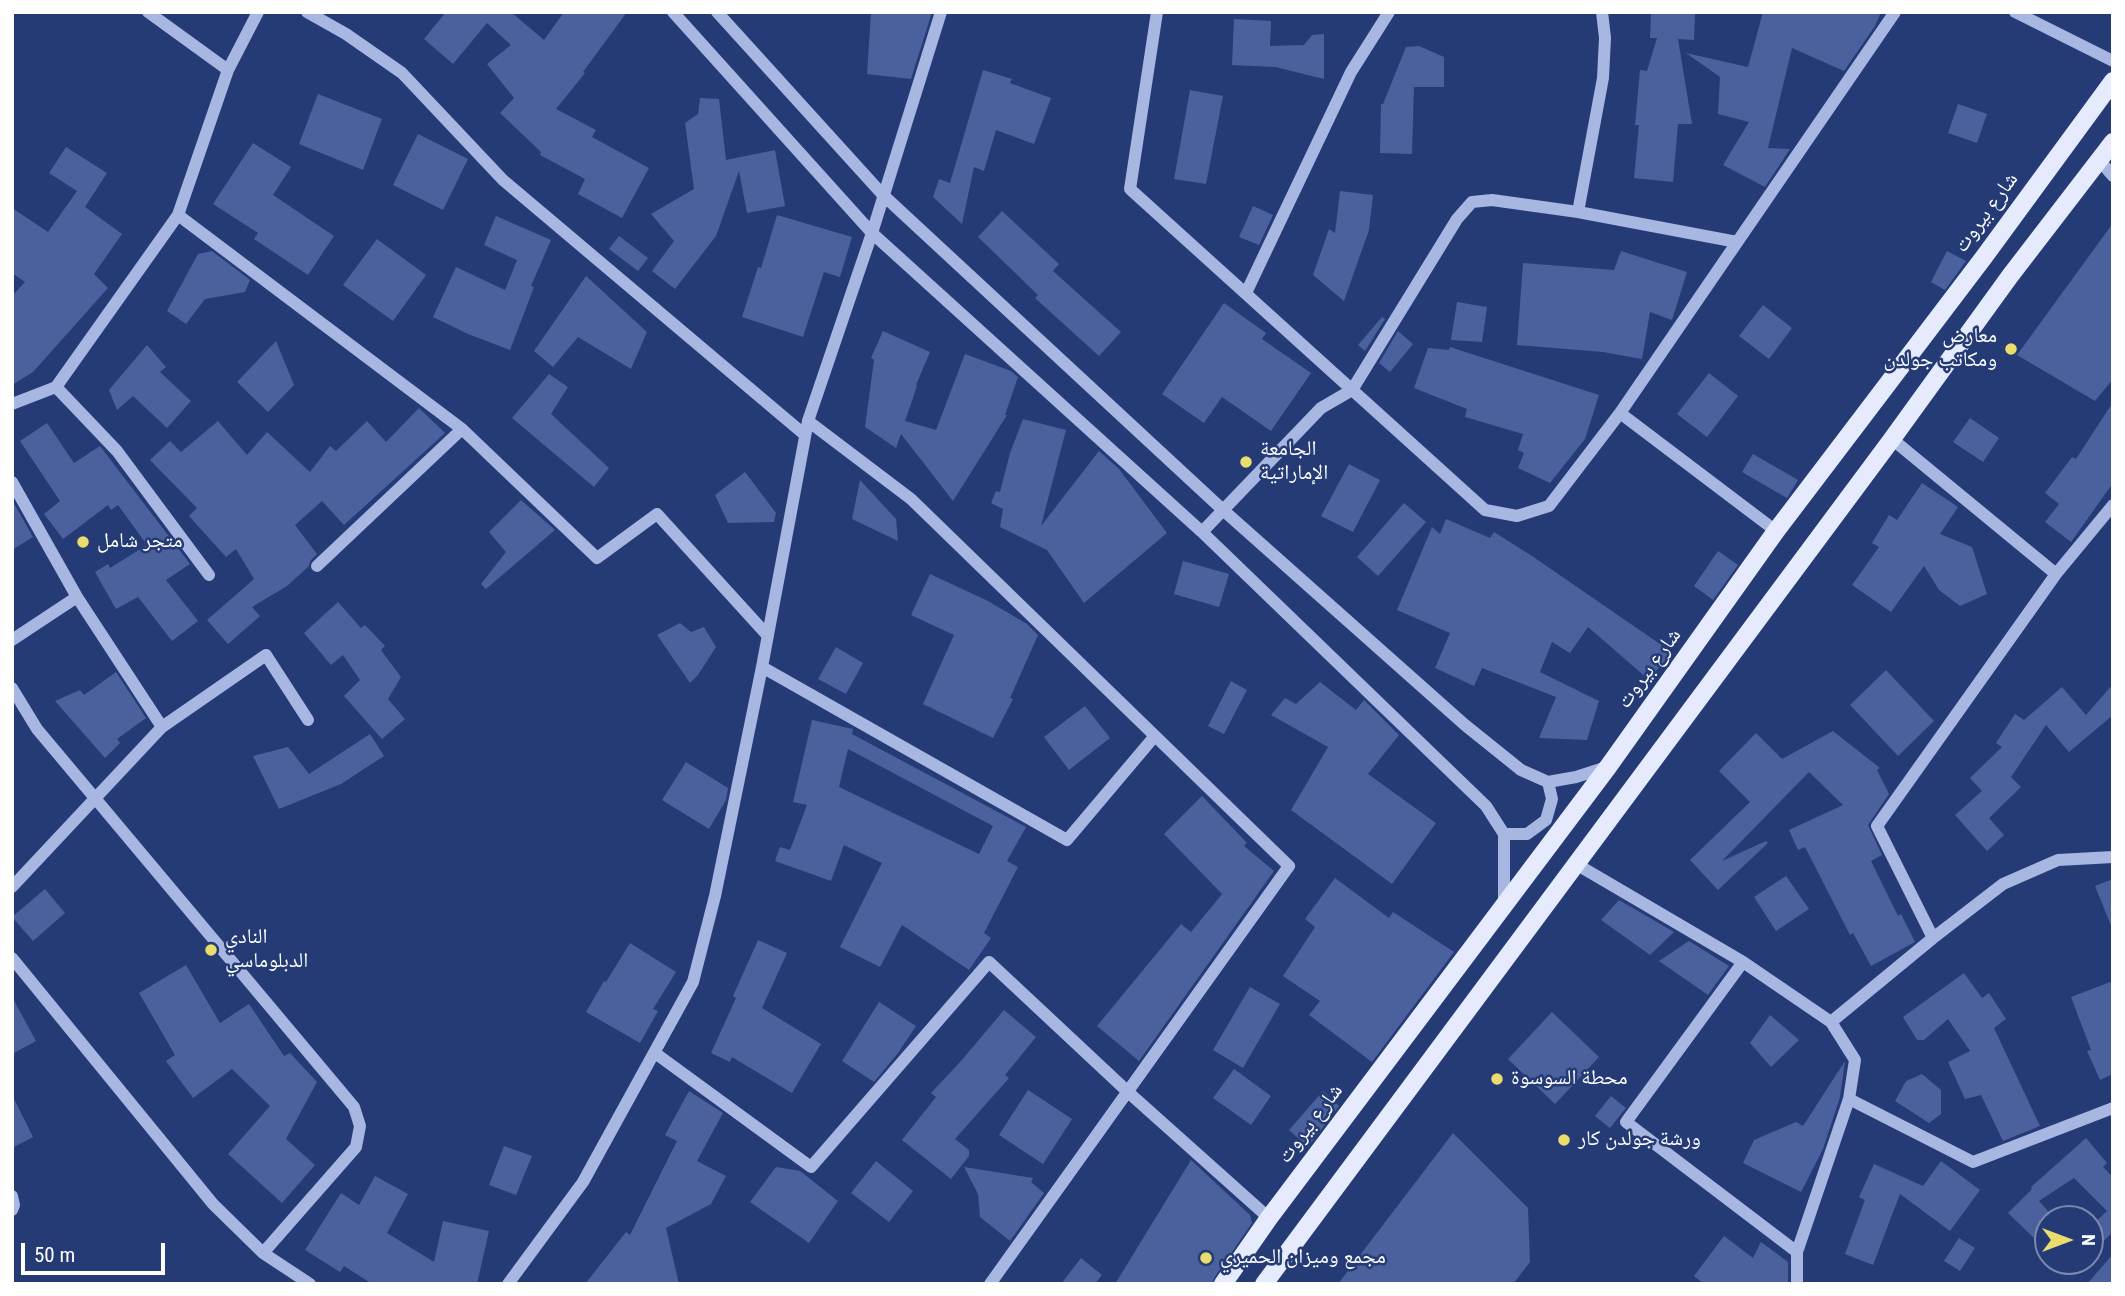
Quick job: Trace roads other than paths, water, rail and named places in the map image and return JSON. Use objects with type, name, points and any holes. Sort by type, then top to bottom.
[{"type":"main road","name":"شارع بيروت","points":[[1223,1284],[1269,1218],[1608,767],[1776,531],[1984,257],[2113,81]]},
{"type":"main road","points":[[1264,1284],[1892,439],[2010,276],[2113,142]]},
{"type":"main road","points":[[1984,257],[2010,276]]},
{"type":"street","points":[[148,12],[228,69]]},
{"type":"street","points":[[12,404],[56,387],[178,215],[228,69],[258,12]]},
{"type":"street","points":[[307,12],[346,34],[401,73],[503,180],[805,435]]},
{"type":"street","points":[[673,12],[872,233],[1202,532],[1486,806],[1504,834],[1504,904]]},
{"type":"street","points":[[717,12],[883,195],[1223,510],[1465,725],[1521,770],[1548,782],[1608,767]]},
{"type":"street","points":[[1157,12],[1130,189],[1485,510],[1517,516],[1549,506],[1620,413],[1895,12]]},
{"type":"street","points":[[1246,293],[1351,72],[1389,12]]},
{"type":"street","points":[[1578,212],[1603,78],[1605,38],[1602,12]]},
{"type":"street","points":[[2015,12],[2113,61]]},
{"type":"street","points":[[508,1284],[583,1182],[693,982],[715,895],[762,667],[808,421],[872,233],[939,14]]},
{"type":"street","points":[[2099,161],[2113,176]]},
{"type":"street","points":[[1202,532],[1321,408],[1352,390],[1457,219],[1472,201],[1492,200],[1578,212],[1737,242]]},
{"type":"street","points":[[178,215],[461,429],[597,558],[657,514],[768,636]]},
{"type":"street","points":[[56,387],[117,451],[209,575]]},
{"type":"street","points":[[1620,413],[1776,531]]},
{"type":"street","points":[[808,421],[911,499],[1289,866],[990,1284]]},
{"type":"street","points":[[317,566],[461,429]]},
{"type":"street","points":[[1892,439],[2056,574]]},
{"type":"street","points":[[12,482],[77,597],[162,727]]},
{"type":"street","points":[[1933,938],[1877,826],[2056,574],[2113,505]]},
{"type":"street","points":[[12,640],[77,597]]},
{"type":"street","points":[[12,887],[162,727],[266,655],[308,720]]},
{"type":"street","points":[[762,667],[1068,840],[1154,737]]},
{"type":"street","points":[[12,688],[37,729],[354,1107],[360,1126],[356,1147],[263,1253]]},
{"type":"street","points":[[1504,834],[1527,834],[1546,820],[1552,800],[1548,782]]},
{"type":"street","points":[[1831,1022],[2003,884],[2058,860],[2113,857]]},
{"type":"street","points":[[1576,864],[1743,961],[1831,1022],[1855,1060],[1849,1099],[1797,1252],[1797,1284]]},
{"type":"street","points":[[12,958],[212,1204],[263,1253],[310,1284]]},
{"type":"street","points":[[1743,961],[1626,1122],[1797,1252]]},
{"type":"street","points":[[655,1053],[811,1167],[989,962],[1128,1092],[1269,1218]]},
{"type":"street","points":[[1849,1099],[1973,1162],[2113,1108]]},
{"type":"street","points":[[12,1196],[12,1210]]},
{"type":"place","name":"معارض ومكاتب جولدن","points":[[2011,349]]},
{"type":"place","name":"الجامعة الإماراتية","points":[[1246,462]]},
{"type":"place","name":"متجر شامل","points":[[83,542]]},
{"type":"place","name":"النادي الدبلوماسي","points":[[211,950]]},
{"type":"place","name":"محطة السوسوة","points":[[1497,1079]]},
{"type":"place","name":"ورشة جولدن كار","points":[[1564,1140]]},
{"type":"place","name":"مجمع وميزان الحميري","points":[[1206,1258]]}]
